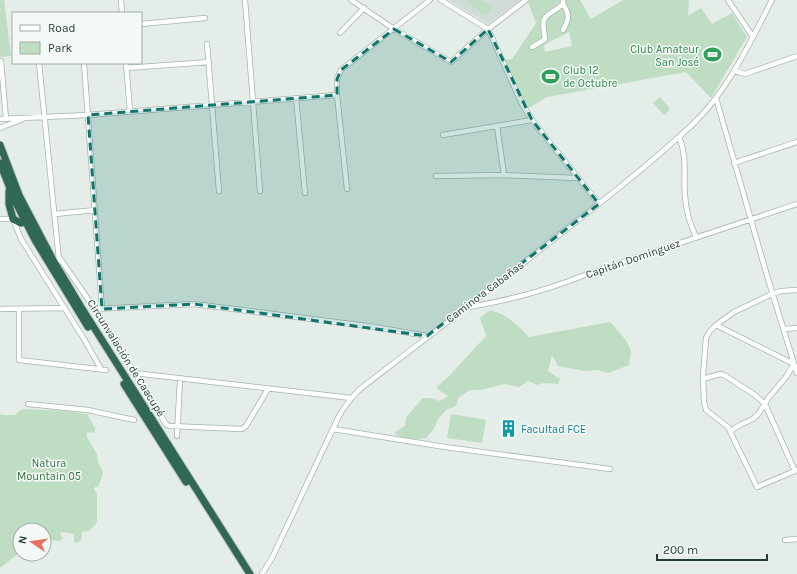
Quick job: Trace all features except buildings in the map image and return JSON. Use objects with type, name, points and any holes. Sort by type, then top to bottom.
[{"type":"highway","name":"Circunvalación de Caacupé","points":[[0,145],[19,195],[60,271],[250,574]]},
{"type":"highway","name":"Circunvalación de Caacupé","points":[[0,163],[8,184],[35,240],[70,299],[245,574]]},
{"type":"highway","points":[[8,184],[9,204],[13,219],[21,223],[26,222]]},
{"type":"street","points":[[121,0],[122,12]]},
{"type":"street","points":[[244,0],[260,191]]},
{"type":"street","points":[[351,0],[394,29],[451,62],[488,29],[526,0]]},
{"type":"street","points":[[347,189],[336,79],[341,70],[430,0]]},
{"type":"street","points":[[441,0],[488,29],[522,104],[532,120],[599,204]]},
{"type":"street","points":[[728,0],[752,39]]},
{"type":"street","name":"Camino a Cabañas","points":[[262,574],[272,558],[344,407],[351,398],[360,389],[427,336],[467,307],[599,204],[679,137],[705,112],[735,71],[772,0]]},
{"type":"street","points":[[532,47],[545,38],[543,20],[546,16],[554,12],[563,2],[568,12],[568,22],[563,30]]},
{"type":"street","points":[[340,33],[364,8]]},
{"type":"street","points":[[142,24],[205,18]]},
{"type":"street","points":[[207,44],[219,192]]},
{"type":"street","points":[[735,71],[745,74],[797,56]]},
{"type":"street","points":[[1,61],[6,119]]},
{"type":"street","points":[[130,111],[126,66],[208,62]]},
{"type":"street","points":[[39,64],[60,271]]},
{"type":"street","points":[[84,64],[102,309]]},
{"type":"street","points":[[0,119],[88,115],[337,95]]},
{"type":"street","points":[[296,98],[305,193]]},
{"type":"street","points":[[716,98],[772,294],[797,373]]},
{"type":"street","points":[[0,128],[26,118]]},
{"type":"street","points":[[443,135],[532,120]]},
{"type":"street","points":[[497,126],[504,175]]},
{"type":"street","points":[[679,137],[684,152],[684,194],[687,215],[696,237]]},
{"type":"street","points":[[734,163],[797,142]]},
{"type":"street","points":[[436,176],[504,175],[577,178]]},
{"type":"street","name":"Capitán Dominguez","points":[[467,307],[528,294],[565,283],[590,273],[797,204]]},
{"type":"street","points":[[55,214],[95,210]]},
{"type":"street","points":[[0,219],[13,219],[21,239],[103,369],[19,360],[19,310]]},
{"type":"street","points":[[59,257],[101,318],[134,374],[166,424],[169,426],[242,429],[246,426],[268,389]]},
{"type":"street","points":[[704,379],[720,374],[724,375],[755,395],[765,404],[796,470],[757,487],[728,427],[706,410],[704,402],[704,379],[706,338],[716,325],[734,312],[772,294],[781,291],[797,290]]},
{"type":"street","points":[[94,309],[194,304],[375,327],[427,336]]},
{"type":"street","points":[[0,309],[19,310],[65,308]]},
{"type":"street","points":[[716,325],[794,364]]},
{"type":"street","points":[[784,329],[797,328]]},
{"type":"street","points":[[730,431],[753,420],[769,397],[786,377],[794,364]]},
{"type":"street","points":[[134,374],[351,398]]},
{"type":"street","points":[[177,436],[180,379]]},
{"type":"street","points":[[28,404],[88,410],[134,420]]},
{"type":"street","points":[[333,429],[444,447],[610,469]]},
{"type":"street","points":[[785,540],[797,539]]},
{"type":"highlighted area","points":[[394,29],[451,62],[488,29],[532,120],[599,204],[427,336],[194,304],[102,309],[88,115],[337,95],[337,79],[341,70]]},
{"type":"shaded area","points":[[449,0],[520,0],[488,24]]},
{"type":"green space","points":[[0,0],[4,0],[11,56],[0,57]]},
{"type":"green space","points":[[469,0],[481,0],[492,7],[486,16],[467,3]]},
{"type":"green space","points":[[530,0],[580,0],[591,19],[623,0],[689,0],[688,16],[701,8],[712,24],[732,13],[747,37],[711,98],[686,72],[547,97],[527,109],[505,60],[512,59],[536,23],[528,2]],"holes":[[[569,32],[572,46],[545,52],[544,45]]]},
{"type":"green space","points":[[660,97],[670,109],[664,115],[653,103]]},
{"type":"green space","points":[[490,310],[507,317],[529,337],[610,322],[623,336],[630,348],[631,354],[629,365],[608,373],[598,370],[585,371],[558,366],[552,355],[548,371],[560,379],[558,384],[543,383],[538,385],[528,381],[519,387],[504,384],[482,390],[470,390],[458,398],[456,406],[446,410],[438,419],[433,430],[426,438],[409,439],[394,433],[405,426],[406,417],[423,398],[430,398],[440,401],[448,396],[436,388],[486,336],[480,318]]},
{"type":"green space","name":"Natura Mountain 05","points":[[22,409],[68,411],[87,414],[95,428],[95,432],[87,433],[87,437],[97,454],[98,463],[103,471],[99,486],[95,487],[94,489],[97,494],[97,521],[89,531],[82,532],[81,541],[77,543],[74,542],[74,534],[65,533],[60,533],[63,538],[60,541],[52,540],[52,522],[12,522],[12,558],[0,568],[0,414],[15,415]]},
{"type":"green space","points":[[451,414],[486,420],[482,443],[447,438]]},
{"type":"place","name":"Club Amateur San José","points":[[712,55]]},
{"type":"place","name":"Club 12 de Octubre","points":[[550,76]]},
{"type":"place","name":"Facultad FCE","points":[[508,429]]}]
